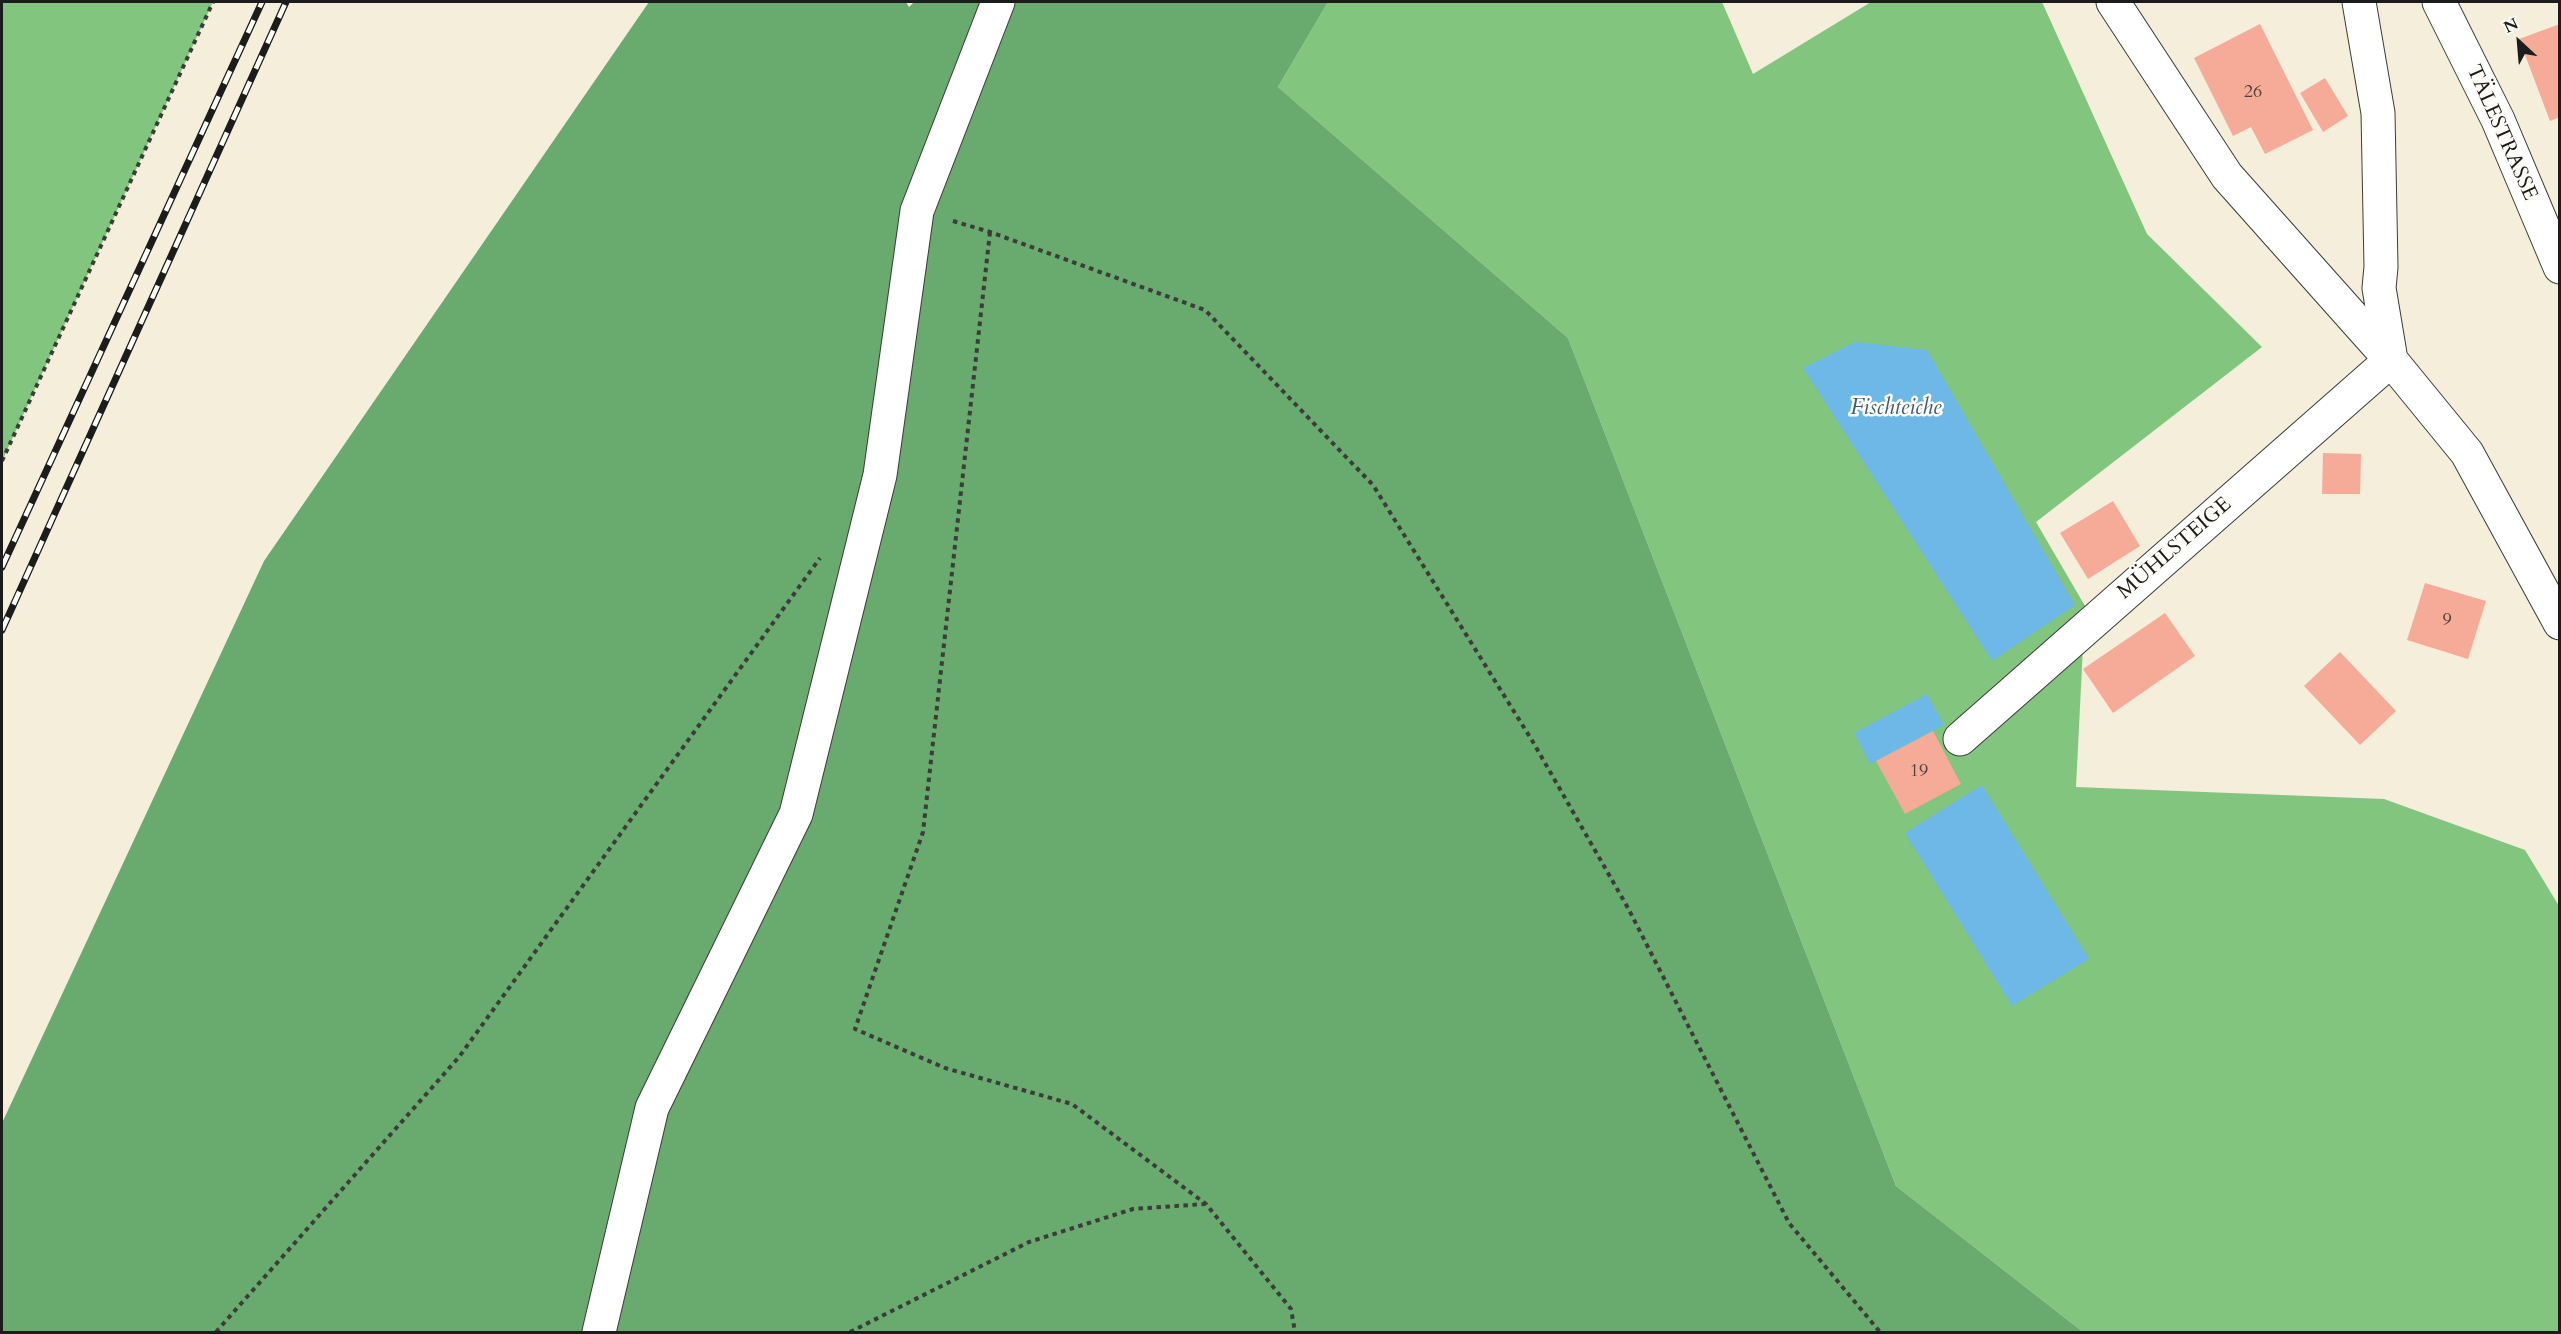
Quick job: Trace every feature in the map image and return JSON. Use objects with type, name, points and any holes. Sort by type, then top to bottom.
[{"type":"street","points":[[599,1332],[652,1108],[796,814],[880,474],[918,211],[998,2]]},
{"type":"street","points":[[2113,2],[2227,176],[2391,360],[2467,453],[2559,622]]},
{"type":"street","points":[[2359,2],[2378,113],[2381,267],[2379,288],[2391,360]]},
{"type":"street","name":"TÄLESTRASSE","points":[[2439,2],[2498,120],[2559,267]]},
{"type":"street","name":"MÜHLSTEIGE","points":[[1960,739],[2391,360]]},
{"type":"path","points":[[2,461],[213,2]]},
{"type":"path","points":[[918,211],[990,232],[1204,310],[1373,485],[1533,742],[1628,908],[1789,1223],[1880,1332]]},
{"type":"path","points":[[990,232],[923,832],[855,1029],[945,1068],[1072,1104],[1206,1204],[1291,1309],[1295,1332]]},
{"type":"path","points":[[216,1332],[459,1057],[824,552]]},
{"type":"path","points":[[850,1332],[1029,1242],[1133,1209],[1206,1204]]},
{"type":"green space","points":[[2,2],[213,2],[2,461]]},
{"type":"green space","points":[[649,2],[906,2],[909,7],[914,2],[1328,2],[1278,87],[1568,338],[1896,1186],[2083,1332],[2,1332],[2,1123],[264,561]]},
{"type":"green space","points":[[1328,2],[1722,2],[1753,74],[1871,2],[2042,2],[2147,234],[2262,347],[2036,522],[2085,606],[2076,787],[2384,799],[2525,850],[2559,906],[2559,1332],[2083,1332],[1896,1186],[1568,338],[1278,87]]},
{"type":"water","name":"Fischteiche","points":[[1855,342],[1927,350],[2075,605],[1992,661],[1803,368]]},
{"type":"water","points":[[1927,694],[1944,725],[1870,764],[1854,733]]},
{"type":"water","points":[[1982,785],[2089,959],[2012,1006],[1905,833]]},
{"type":"building","points":[[2260,24],[2313,130],[2265,154],[2251,127],[2233,136],[2194,58]]},
{"type":"building","points":[[2560,24],[2560,117],[2550,121],[2519,39]]},
{"type":"building","points":[[2325,78],[2348,116],[2323,132],[2300,93]]},
{"type":"building","points":[[2323,453],[2361,454],[2360,494],[2322,494]]},
{"type":"building","points":[[2113,501],[2140,546],[2088,579],[2060,533]]},
{"type":"building","points":[[2425,583],[2486,601],[2468,659],[2407,640]]},
{"type":"building","points":[[2165,613],[2195,656],[2113,713],[2083,669]]},
{"type":"building","points":[[2340,652],[2396,711],[2360,745],[2304,686]]},
{"type":"building","points":[[1933,731],[1961,784],[1905,814],[1876,761]]},
{"type":"railway","points":[[2,567],[262,2]]},
{"type":"railway","points":[[2,630],[286,2]]}]
